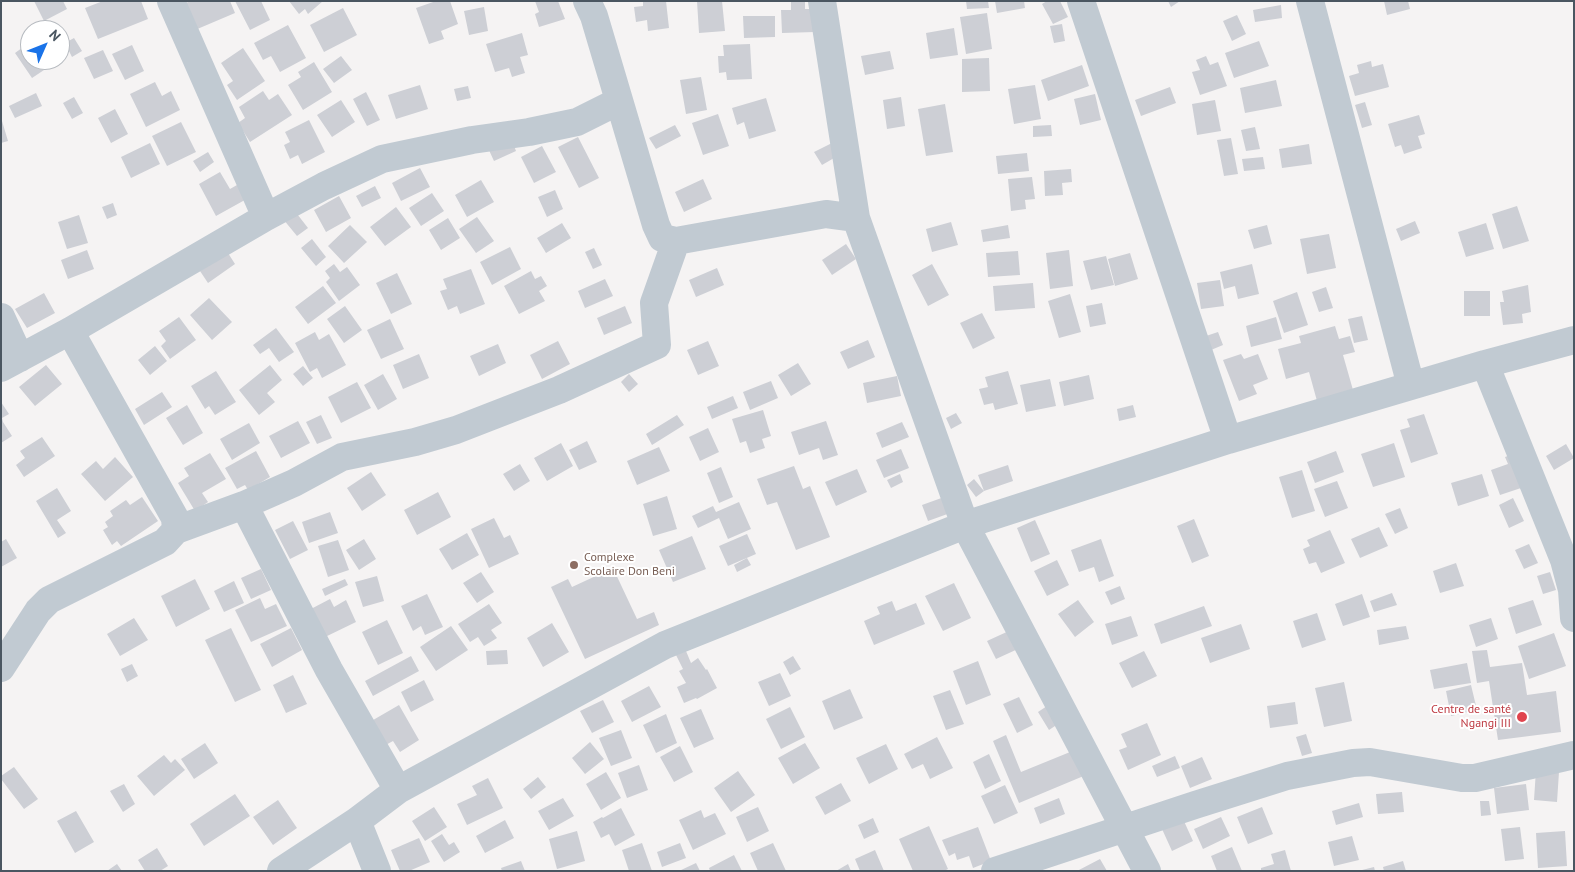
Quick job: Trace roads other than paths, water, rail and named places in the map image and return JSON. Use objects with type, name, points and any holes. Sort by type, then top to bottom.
[{"type":"street","points":[[171,1],[266,217]]},
{"type":"street","points":[[587,1],[594,16],[656,225],[662,238],[676,241],[826,214],[856,218]]},
{"type":"street","points":[[822,1],[856,218],[965,524],[1147,871]]},
{"type":"street","points":[[1081,1],[1228,440]]},
{"type":"street","points":[[1310,1],[1411,386]]},
{"type":"street","points":[[1,317],[11,363],[70,331],[266,217],[324,186],[382,159],[472,140],[529,132],[576,122],[619,101]]},
{"type":"street","points":[[1,668],[38,610],[49,600],[165,542],[176,530],[244,505],[342,457],[415,442],[456,430],[559,390],[657,346],[654,302],[676,241]]},
{"type":"street","points":[[70,331],[175,518],[176,530]]},
{"type":"street","points":[[280,871],[357,821],[398,790],[665,645],[965,524],[1228,440],[1485,364],[1574,340]]},
{"type":"street","points":[[1485,364],[1564,560],[1572,590],[1574,618]]},
{"type":"street","points":[[244,505],[329,670],[398,790]]},
{"type":"street","points":[[995,871],[1287,776],[1353,763],[1370,762],[1462,778],[1475,778],[1574,755]]},
{"type":"street","points":[[357,821],[377,871]]},
{"type":"place","name":"Complexe Scolaire Don Beni","points":[[574,565]]},
{"type":"place","name":"Centre de santé Ngangi III","points":[[1522,717]]}]
